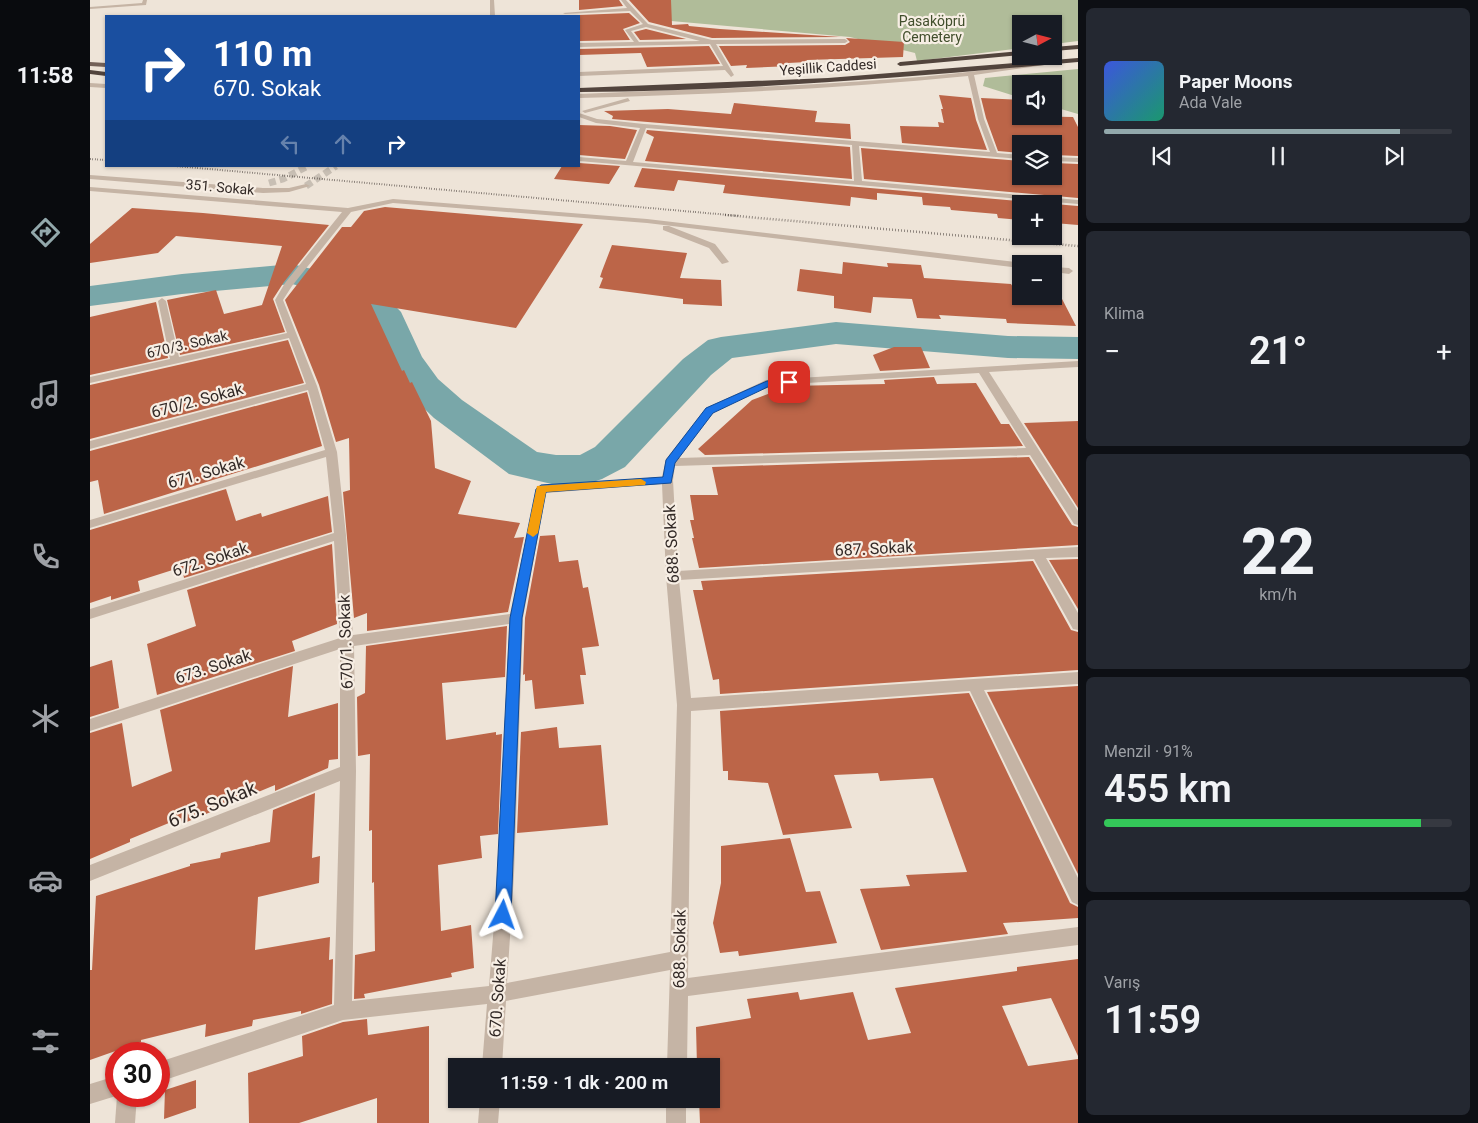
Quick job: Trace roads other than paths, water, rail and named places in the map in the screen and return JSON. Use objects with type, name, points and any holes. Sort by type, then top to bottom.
[{"type":"highway","points":[[1062,48],[1078,47]]},
{"type":"highway","name":"Yeşillik Caddesi","points":[[888,65],[1012,54]]},
{"type":"highway","name":"Yeşillik Caddesi","points":[[1062,61],[1078,60]]},
{"type":"highway","name":"Yeşillik Caddesi","points":[[582,93],[920,74],[1018,65]]},
{"type":"highway","points":[[90,72],[105,74]]},
{"type":"highway","points":[[582,80],[729,72],[740,74]]},
{"type":"highway","points":[[90,80],[105,81]]},
{"type":"main road","points":[[90,64],[105,65]]},
{"type":"street","points":[[492,0],[493,15]]},
{"type":"street","points":[[623,0],[646,25]]},
{"type":"street","points":[[90,4],[145,2]]},
{"type":"street","points":[[566,6],[565,14],[631,9]]},
{"type":"street","points":[[580,74],[729,72],[712,42],[646,25],[628,30],[637,43]]},
{"type":"street","points":[[580,45],[846,41]]},
{"type":"street","points":[[582,93],[652,94],[843,84],[971,74],[1034,65]]},
{"type":"street","points":[[971,74],[982,119],[994,155]]},
{"type":"street","points":[[581,113],[582,80]]},
{"type":"street","points":[[90,85],[105,86]]},
{"type":"street","points":[[581,113],[652,94]]},
{"type":"street","points":[[581,113],[596,121],[644,126],[1012,156]]},
{"type":"street","points":[[629,163],[644,126]]},
{"type":"street","points":[[855,143],[858,182]]},
{"type":"street","points":[[580,159],[1078,202]]},
{"type":"street","points":[[1062,159],[1078,160]]},
{"type":"street","points":[[90,171],[228,183],[269,183]]},
{"type":"street","name":"351. Sokak","points":[[90,177],[256,190],[294,190],[306,186]]},
{"type":"street","name":"351. Sokak","points":[[90,189],[348,210],[393,201],[647,221]]},
{"type":"street","name":"670/1. Sokak","points":[[343,1010],[348,771],[347,641],[340,535],[331,452],[312,386],[279,300],[348,210]]},
{"type":"street","points":[[647,221],[712,246],[725,262]]},
{"type":"street","points":[[647,221],[1012,264]]},
{"type":"street","points":[[1062,270],[1069,271]]},
{"type":"street","points":[[162,301],[175,360]]},
{"type":"street","name":"670/3. Sokak","points":[[90,380],[291,335]]},
{"type":"street","name":"688. Sokak","points":[[677,1058],[684,705],[672,576],[667,480],[670,462],[710,410],[770,382],[1078,364]]},
{"type":"street","points":[[982,371],[1078,522]]},
{"type":"street","name":"670/2. Sokak","points":[[90,445],[312,386]]},
{"type":"street","points":[[670,462],[1033,451]]},
{"type":"street","name":"671. Sokak","points":[[90,524],[331,452]]},
{"type":"street","name":"670. Sokak","points":[[493,1058],[506,875],[516,618],[541,489],[667,480]]},
{"type":"street","name":"672. Sokak","points":[[90,614],[340,535]]},
{"type":"street","name":"687. Sokak","points":[[672,576],[1078,552]]},
{"type":"street","points":[[1038,555],[1078,625]]},
{"type":"street","name":"673. Sokak","points":[[90,725],[347,641],[516,618]]},
{"type":"street","points":[[684,705],[1078,678]]},
{"type":"street","points":[[974,685],[1078,896]]},
{"type":"street","name":"675. Sokak","points":[[90,873],[348,771]]},
{"type":"street","points":[[678,988],[1078,936]]},
{"type":"street","points":[[170,1068],[343,1010],[497,994],[679,959]]},
{"type":"street","points":[[90,1094],[105,1089]]},
{"type":"street","points":[[125,1123],[126,1107]]},
{"type":"street","points":[[488,1123],[489,1108]]},
{"type":"street","points":[[676,1108],[676,1123]]},
{"type":"waterway","points":[[90,296],[182,284],[292,274],[363,292],[383,312],[404,358],[424,387],[448,409],[524,464],[556,470],[587,469],[610,457],[697,367],[721,348],[836,333],[1008,347],[1078,348]]},
{"type":"tunnel","points":[[269,183],[283,179],[306,167]]},
{"type":"tunnel","points":[[306,186],[334,167]]},
{"type":"railway","points":[[90,159],[105,160]]},
{"type":"railway","points":[[186,167],[740,216]]},
{"type":"railway","points":[[725,215],[1078,246]]},
{"type":"park label","name":"Pasaköprü Cemetery","points":[[932,30]]}]
